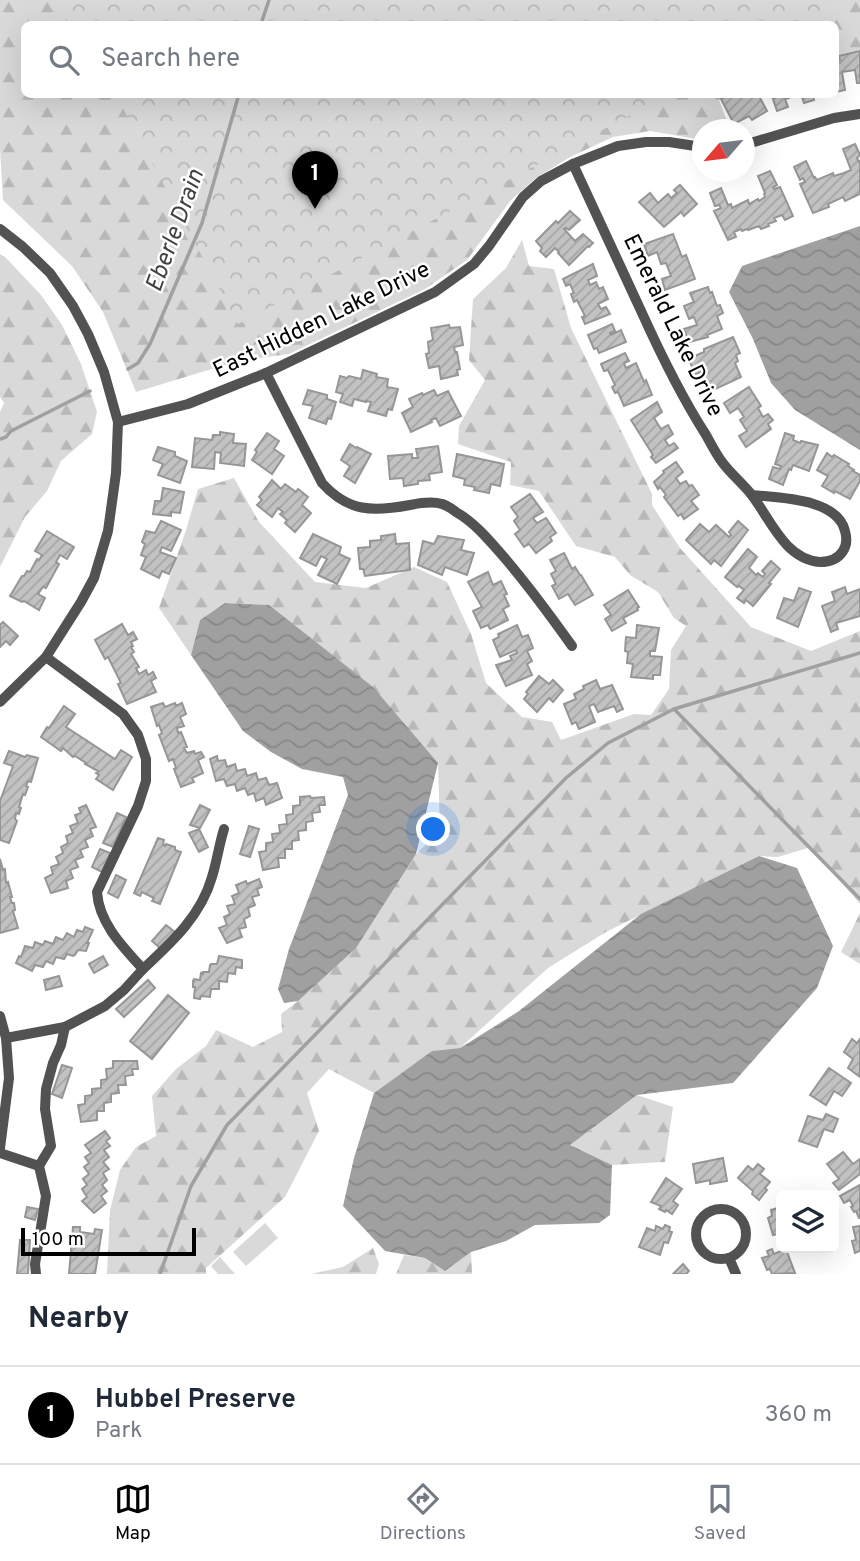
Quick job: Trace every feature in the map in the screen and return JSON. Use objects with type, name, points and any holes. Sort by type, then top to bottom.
[{"type":"street","points":[[755,142],[834,118],[860,114]]},
{"type":"street","name":"East Hidden Lake Drive","points":[[118,422],[188,404],[266,373],[435,292],[474,264],[523,197],[541,181],[573,164],[618,146],[646,142],[692,145]]},
{"type":"street","name":"Emerald Lake Drive","points":[[573,164],[665,363],[723,463],[752,495],[769,524],[798,553],[813,561],[825,562],[842,553],[846,544],[843,524],[829,510],[808,502],[752,495]]},
{"type":"street","points":[[0,229],[50,273],[73,306],[97,355],[110,389],[118,422],[116,473],[108,531],[94,578],[46,657],[0,702]]},
{"type":"street","points":[[266,373],[321,483],[333,496],[348,505],[367,509],[442,503],[486,536],[529,586],[572,646]]},
{"type":"street","points":[[46,657],[123,714],[138,735],[146,759],[146,781],[138,806],[97,892],[98,905],[107,924],[121,945],[143,969]]},
{"type":"street","points":[[6,1038],[65,1027],[105,1006],[124,990],[176,939],[198,910],[212,879],[224,829]]},
{"type":"street","points":[[0,1016],[6,1038],[9,1078],[0,1148]]},
{"type":"street","points":[[36,1274],[35,1264],[46,1196],[39,1166],[51,1146],[45,1109],[46,1089],[65,1027]]},
{"type":"street","points":[[0,1153],[39,1166]]},
{"type":"street","points":[[712,1211],[732,1212],[744,1226],[743,1245],[729,1258],[716,1259],[710,1256],[697,1242],[698,1223],[712,1211]]},
{"type":"street","points":[[729,1258],[736,1274]]},
{"type":"green space","points":[[0,0],[860,0],[860,52],[839,57],[839,21],[21,21],[21,98],[722,98],[719,100],[726,119],[692,119],[692,138],[650,131],[613,137],[570,157],[536,178],[511,200],[467,260],[425,289],[289,354],[238,361],[136,392],[103,312],[72,266],[3,200],[0,149]]},
{"type":"green space","points":[[66,0],[844,1],[806,21],[77,21]]},
{"type":"green space","points":[[118,98],[662,98],[238,324]]},
{"type":"green space","points":[[522,240],[529,266],[554,269],[571,328],[652,494],[652,505],[680,548],[751,627],[811,651],[860,631],[860,904],[811,847],[778,857],[759,856],[606,932],[548,968],[460,1048],[432,1051],[374,1093],[329,1069],[307,1093],[319,1131],[285,1197],[206,1268],[206,1274],[107,1274],[110,1210],[120,1170],[136,1147],[156,1136],[152,1096],[176,1069],[206,1046],[216,1030],[253,1047],[282,1032],[281,1014],[298,1001],[416,854],[440,831],[438,763],[269,605],[225,603],[200,620],[191,655],[159,608],[198,489],[234,478],[259,522],[315,582],[366,588],[414,567],[447,582],[471,634],[486,683],[522,717],[552,722],[561,740],[634,714],[651,715],[669,689],[671,650],[686,626],[674,618],[658,592],[630,575],[615,557],[576,546],[539,491],[510,485],[511,462],[458,444],[459,426],[485,380],[469,360],[473,299],[506,268]]},
{"type":"green space","points":[[0,254],[41,295],[62,325],[81,364],[97,412],[92,434],[61,461],[47,491],[25,517],[0,567],[0,412],[4,403],[0,397]]},
{"type":"green space","points":[[860,913],[860,964],[841,952]]},
{"type":"green space","points":[[637,1095],[673,1107],[665,1162],[612,1165],[570,1145]]},
{"type":"green space","points":[[265,1223],[278,1238],[246,1266],[233,1252]]},
{"type":"green space","points":[[373,1248],[379,1264],[376,1274],[311,1274],[343,1267]]},
{"type":"green space","points":[[471,1252],[472,1274],[396,1274],[404,1255],[425,1258],[445,1271]]},
{"type":"green space","points":[[220,1257],[235,1274],[218,1274],[211,1266]]},
{"type":"water","points":[[860,226],[860,450],[795,410],[771,383],[729,292],[742,266]]},
{"type":"water","points":[[225,603],[269,605],[373,687],[438,763],[416,854],[356,948],[298,1001],[284,1003],[278,989],[289,949],[348,795],[343,777],[302,769],[271,752],[243,731],[191,655],[200,620]]},
{"type":"water","points":[[759,856],[797,868],[833,946],[817,988],[733,1083],[637,1095],[570,1145],[612,1165],[610,1215],[599,1223],[535,1225],[506,1241],[471,1252],[445,1271],[425,1258],[385,1251],[343,1206],[374,1093],[432,1051],[460,1048],[519,1011],[641,914]]},
{"type":"building","points":[[860,51],[860,83],[857,83],[855,70],[842,72],[845,90],[839,91],[840,60],[839,56]]},
{"type":"building","points":[[723,98],[760,98],[767,111],[754,119],[749,116],[731,119],[721,99]]},
{"type":"building","points":[[789,98],[785,99],[788,107],[777,111],[773,99]]},
{"type":"building","points":[[802,98],[814,98],[814,100],[804,103]]},
{"type":"building","points":[[855,144],[860,155],[857,158],[860,161],[860,194],[845,201],[843,197],[828,204],[829,207],[813,213],[800,184],[805,182],[803,178],[800,180],[794,167],[806,161],[817,180],[833,173],[834,176],[844,173],[851,170],[843,149]]},
{"type":"building","points":[[770,171],[777,185],[774,189],[780,187],[793,216],[785,220],[782,215],[774,218],[776,221],[761,229],[759,226],[742,231],[741,229],[734,232],[736,237],[728,240],[714,211],[721,208],[719,205],[715,206],[710,193],[721,188],[732,208],[748,200],[749,204],[758,199],[759,201],[765,197],[765,193],[758,176]]},
{"type":"building","points":[[680,185],[697,204],[684,216],[681,212],[664,227],[639,202],[650,193],[658,203],[668,194],[671,198]]},
{"type":"building","points":[[570,211],[580,220],[569,230],[564,229],[575,241],[583,234],[593,243],[569,265],[555,248],[546,257],[536,241]]},
{"type":"building","points":[[673,234],[682,257],[686,255],[695,279],[665,290],[662,279],[671,276],[666,263],[661,264],[657,252],[648,256],[644,244]]},
{"type":"building","points":[[593,264],[597,276],[588,280],[590,285],[596,282],[599,289],[603,287],[608,299],[598,304],[601,309],[606,307],[610,314],[585,324],[582,317],[585,316],[577,300],[574,302],[570,284],[566,286],[563,279]]},
{"type":"building","points":[[708,287],[723,313],[717,316],[722,329],[707,335],[708,337],[689,342],[684,329],[697,325],[694,317],[689,319],[684,306],[694,302],[690,293]]},
{"type":"building","points":[[612,324],[615,331],[610,333],[611,335],[621,330],[626,342],[599,353],[597,348],[594,349],[588,335]]},
{"type":"building","points":[[449,325],[450,328],[460,327],[463,345],[454,347],[460,369],[457,370],[458,375],[441,379],[439,366],[429,368],[426,354],[429,353],[428,342],[433,340],[431,328]]},
{"type":"building","points":[[733,337],[740,353],[736,355],[738,361],[735,363],[741,377],[709,392],[700,372],[696,374],[688,359]]},
{"type":"building","points":[[625,353],[629,361],[624,363],[626,368],[636,363],[652,395],[624,406],[618,392],[615,393],[612,387],[615,385],[608,370],[604,371],[601,364]]},
{"type":"building","points":[[363,370],[377,374],[376,377],[388,379],[387,387],[398,389],[392,410],[388,409],[386,416],[368,411],[371,402],[354,399],[352,406],[340,402],[343,394],[336,392],[340,376],[361,379]]},
{"type":"building","points":[[749,387],[761,406],[758,408],[763,417],[768,414],[773,420],[768,424],[771,429],[746,447],[739,436],[747,431],[740,420],[744,417],[738,408],[730,413],[724,403]]},
{"type":"building","points":[[308,390],[327,395],[327,399],[336,402],[331,419],[328,418],[326,424],[309,418],[313,406],[303,404]]},
{"type":"building","points":[[434,390],[437,396],[448,391],[461,416],[440,426],[436,418],[411,432],[402,413],[413,407],[409,399]]},
{"type":"building","points":[[657,402],[662,412],[654,418],[661,429],[668,425],[673,434],[665,440],[669,446],[674,443],[678,448],[656,463],[631,420]]},
{"type":"building","points":[[220,432],[234,434],[233,443],[246,444],[244,466],[220,463],[221,453],[215,452],[214,469],[192,467],[195,438],[212,440],[213,435],[220,435]]},
{"type":"building","points":[[267,433],[279,441],[274,449],[284,456],[272,474],[252,460],[257,452],[255,450]]},
{"type":"building","points":[[785,433],[794,436],[793,440],[800,443],[818,445],[809,471],[793,465],[783,485],[769,479],[773,467],[780,469],[781,466],[775,464]]},
{"type":"building","points":[[350,444],[371,454],[355,483],[344,476],[350,466],[341,460]]},
{"type":"building","points":[[438,446],[442,472],[429,474],[430,480],[404,486],[403,478],[390,479],[388,456],[412,454],[412,458],[418,458],[416,449]]},
{"type":"building","points":[[158,447],[175,452],[175,456],[187,461],[180,483],[158,475],[163,464],[153,460]]},
{"type":"building","points":[[827,453],[849,464],[853,471],[860,475],[860,481],[850,499],[822,486],[828,476],[817,470]]},
{"type":"building","points":[[457,454],[504,464],[500,486],[491,484],[489,493],[464,485],[465,479],[453,476]]},
{"type":"building","points":[[676,462],[683,472],[676,478],[680,484],[686,481],[699,495],[691,501],[698,509],[684,519],[681,514],[678,516],[664,497],[666,495],[654,482]]},
{"type":"building","points":[[272,480],[281,489],[285,484],[308,497],[302,505],[311,513],[295,532],[285,523],[287,520],[278,508],[272,517],[257,505],[262,500],[259,497]]},
{"type":"building","points":[[163,488],[184,492],[180,513],[171,512],[171,516],[153,514],[155,501],[161,501]]},
{"type":"building","points":[[530,494],[543,512],[533,518],[537,523],[546,518],[556,533],[550,537],[552,541],[536,553],[529,544],[524,547],[515,534],[520,530],[514,521],[518,517],[511,507]]},
{"type":"building","points":[[161,521],[181,530],[171,551],[162,547],[160,552],[176,558],[169,574],[162,571],[159,578],[141,569],[146,557],[141,555],[146,531],[155,533]]},
{"type":"building","points":[[738,521],[748,530],[721,566],[714,560],[711,564],[686,540],[700,524],[709,532],[716,525],[729,537],[729,532]]},
{"type":"building","points":[[47,531],[74,547],[67,559],[60,555],[56,562],[59,564],[46,588],[43,587],[38,594],[45,598],[39,610],[10,596],[22,576],[27,571],[30,572],[42,555],[35,551]]},
{"type":"building","points":[[313,534],[341,547],[339,554],[350,559],[337,584],[318,575],[327,559],[321,556],[316,566],[300,558]]},
{"type":"building","points":[[395,534],[396,544],[409,543],[410,570],[365,576],[363,569],[360,569],[358,548],[370,547],[370,541]]},
{"type":"building","points":[[438,536],[464,540],[461,550],[474,553],[467,575],[445,567],[442,575],[418,565],[423,541],[434,544]]},
{"type":"building","points":[[748,549],[757,557],[749,568],[756,575],[758,573],[763,577],[765,574],[762,571],[771,561],[780,569],[753,606],[746,600],[744,603],[737,598],[744,590],[725,577]]},
{"type":"building","points":[[564,553],[572,569],[575,567],[593,595],[575,605],[568,594],[559,599],[552,586],[556,584],[551,574],[556,571],[550,560]]},
{"type":"building","points":[[488,572],[493,585],[501,581],[509,606],[503,609],[508,620],[490,629],[488,625],[481,628],[473,611],[482,607],[468,582]]},
{"type":"building","points":[[845,587],[847,594],[860,589],[860,616],[836,623],[838,629],[831,632],[822,606],[835,601],[832,592]]},
{"type":"building","points":[[799,588],[811,592],[798,627],[777,618],[784,598],[794,601]]},
{"type":"building","points":[[628,590],[639,607],[638,610],[623,618],[626,623],[612,631],[605,619],[611,615],[604,605]]},
{"type":"building","points":[[3,622],[18,636],[10,645],[6,641],[0,647],[0,625]]},
{"type":"building","points":[[122,624],[128,635],[133,632],[137,639],[131,642],[134,652],[131,654],[139,667],[136,668],[139,674],[146,670],[148,675],[153,672],[156,678],[151,681],[156,692],[127,704],[118,684],[121,683],[108,657],[105,659],[95,640]]},
{"type":"building","points":[[517,625],[522,637],[528,635],[533,648],[527,651],[532,661],[527,664],[532,675],[506,686],[496,665],[512,660],[510,656],[517,653],[516,650],[500,657],[493,640],[499,637],[498,634]]},
{"type":"building","points":[[637,625],[659,628],[655,651],[650,651],[650,656],[662,657],[660,675],[653,675],[653,679],[631,677],[633,664],[627,663],[626,637],[636,638]]},
{"type":"building","points":[[539,676],[549,684],[553,680],[563,690],[553,702],[549,698],[537,712],[524,699],[528,694],[526,692]]},
{"type":"building","points":[[596,680],[600,689],[612,685],[623,709],[617,712],[614,706],[598,712],[594,704],[589,706],[595,722],[579,729],[576,722],[572,724],[564,704],[576,699],[574,694]]},
{"type":"building","points":[[163,703],[165,707],[182,703],[186,714],[180,717],[184,726],[177,728],[187,747],[184,748],[187,753],[201,752],[204,757],[198,760],[203,773],[192,778],[194,782],[181,787],[173,759],[169,761],[159,735],[162,733],[151,707]]},
{"type":"building","points":[[64,706],[75,714],[66,727],[115,759],[121,750],[132,757],[113,790],[96,779],[98,771],[41,737]]},
{"type":"building","points":[[9,751],[38,758],[31,782],[28,781],[25,795],[23,794],[19,814],[16,813],[17,821],[9,843],[0,840],[0,801],[13,766],[4,763]]},
{"type":"building","points":[[217,756],[218,761],[225,760],[227,767],[235,764],[237,771],[245,769],[247,776],[256,773],[258,780],[266,778],[269,785],[277,783],[282,798],[266,805],[264,798],[256,801],[254,793],[248,795],[245,788],[237,791],[235,784],[227,786],[224,779],[216,781],[210,759]]},
{"type":"building","points":[[300,797],[324,797],[325,805],[319,805],[320,812],[312,813],[313,821],[306,822],[306,830],[298,831],[299,840],[292,841],[292,849],[285,849],[285,858],[278,858],[279,867],[263,870],[259,852],[266,851],[266,843],[273,842],[272,834],[280,833],[279,825],[287,824],[286,815],[293,814],[293,806],[300,805]]},
{"type":"building","points":[[86,805],[96,827],[90,829],[93,836],[85,840],[88,847],[80,850],[83,857],[75,860],[78,867],[70,870],[73,878],[66,881],[68,888],[51,893],[45,878],[53,874],[51,867],[59,864],[56,857],[63,853],[61,847],[68,843],[66,836],[73,833],[70,826],[78,823],[75,815],[81,813],[79,808]]},
{"type":"building","points":[[200,805],[210,810],[200,828],[190,825]]},
{"type":"building","points":[[117,813],[126,817],[113,847],[103,843]]},
{"type":"building","points":[[249,826],[259,829],[250,857],[240,854]]},
{"type":"building","points":[[199,829],[208,847],[199,852],[189,833]]},
{"type":"building","points":[[158,838],[164,840],[165,846],[175,847],[175,850],[181,852],[160,904],[142,892],[140,896],[134,893]]},
{"type":"building","points":[[100,849],[110,853],[102,872],[92,867]]},
{"type":"building","points":[[0,859],[14,903],[13,911],[18,928],[0,933]]},
{"type":"building","points":[[116,875],[126,880],[118,898],[108,893]]},
{"type":"building","points":[[259,879],[262,887],[257,889],[259,895],[252,897],[255,905],[248,908],[250,916],[244,919],[246,927],[239,929],[242,937],[227,943],[219,928],[227,925],[224,917],[230,914],[227,906],[235,904],[232,896],[239,893],[236,885]]},
{"type":"building","points":[[166,925],[175,932],[161,949],[152,941]]},
{"type":"building","points":[[85,927],[93,930],[86,951],[78,950],[73,956],[67,954],[64,959],[56,957],[53,964],[46,961],[43,967],[35,965],[32,971],[16,963],[25,946],[33,948],[35,942],[43,945],[45,941],[53,944],[56,937],[63,940],[67,933],[74,937],[77,930],[83,932]]},
{"type":"building","points":[[103,956],[108,965],[94,973],[89,964]]},
{"type":"building","points":[[219,956],[242,960],[242,968],[236,967],[235,974],[228,973],[227,982],[219,981],[219,989],[211,989],[210,997],[194,998],[194,979],[200,980],[201,973],[209,972],[210,965],[217,964]]},
{"type":"building","points":[[59,976],[62,986],[46,990],[44,980]]},
{"type":"building","points":[[148,980],[155,988],[124,1017],[116,1009]]},
{"type":"building","points":[[168,995],[189,1013],[152,1059],[130,1041]]},
{"type":"building","points":[[852,1039],[857,1043],[860,1039],[860,1077],[848,1068],[853,1059],[844,1052]]},
{"type":"building","points":[[113,1061],[137,1061],[138,1069],[132,1069],[133,1075],[125,1076],[126,1085],[118,1085],[119,1093],[111,1094],[111,1102],[104,1103],[104,1111],[97,1111],[97,1120],[81,1122],[78,1105],[85,1104],[85,1096],[92,1095],[92,1089],[101,1088],[101,1080],[107,1079],[106,1069],[113,1068]]},
{"type":"building","points":[[62,1065],[72,1068],[62,1098],[52,1094]]},
{"type":"building","points":[[829,1068],[851,1083],[842,1096],[834,1091],[826,1105],[810,1095]]},
{"type":"building","points":[[826,1114],[838,1119],[833,1132],[824,1129],[817,1147],[799,1141],[808,1116],[823,1120]]},
{"type":"building","points":[[105,1131],[110,1138],[106,1141],[110,1146],[104,1150],[109,1157],[103,1162],[109,1169],[103,1173],[107,1180],[102,1185],[107,1191],[101,1196],[106,1203],[94,1213],[82,1201],[87,1197],[82,1189],[87,1185],[83,1179],[89,1174],[84,1167],[89,1163],[85,1157],[91,1153],[85,1145]]},
{"type":"building","points":[[843,1152],[853,1164],[860,1159],[860,1174],[839,1190],[833,1183],[839,1179],[827,1164]]},
{"type":"building","points":[[723,1158],[727,1181],[696,1183],[693,1164]]},
{"type":"building","points":[[758,1164],[764,1169],[760,1174],[770,1182],[759,1200],[738,1178],[748,1166],[753,1170]]},
{"type":"building","points":[[666,1178],[682,1189],[673,1201],[678,1205],[672,1214],[659,1209],[661,1206],[651,1202]]},
{"type":"building","points":[[860,1185],[859,1218],[851,1207],[853,1206],[850,1200],[844,1203],[840,1196]]},
{"type":"building","points":[[27,1207],[38,1209],[35,1220],[25,1217]]},
{"type":"building","points":[[776,1208],[776,1234],[773,1235],[768,1218],[772,1216],[771,1210]]},
{"type":"building","points":[[665,1225],[670,1227],[669,1231],[672,1232],[668,1243],[664,1242],[660,1255],[639,1247],[647,1228],[655,1231],[656,1226],[663,1229]]},
{"type":"building","points":[[860,1226],[860,1251],[855,1253],[853,1227]]},
{"type":"building","points":[[73,1227],[80,1227],[80,1232],[94,1234],[95,1229],[102,1230],[95,1274],[69,1274]]},
{"type":"building","points":[[20,1240],[30,1240],[28,1274],[17,1274]]},
{"type":"building","points":[[772,1249],[774,1254],[788,1253],[795,1273],[772,1274],[770,1269],[767,1270],[762,1258],[769,1256],[767,1251]]},
{"type":"building","points":[[683,1264],[689,1271],[686,1274],[673,1274]]},
{"type":"waterway","name":"Eberle Drain","points":[[262,21],[269,0]]},
{"type":"waterway","name":"Eberle Drain","points":[[128,369],[138,363],[150,344],[202,223],[238,98]]},
{"type":"waterway","name":"Eberle Drain","points":[[0,439],[90,391]]},
{"type":"waterway","points":[[160,1274],[191,1186],[227,1125],[566,778],[608,743],[674,709],[860,653]]},
{"type":"waterway","points":[[674,709],[860,899]]},
{"type":"place","name":"Hubbel Preserve","points":[[315,209]]}]
